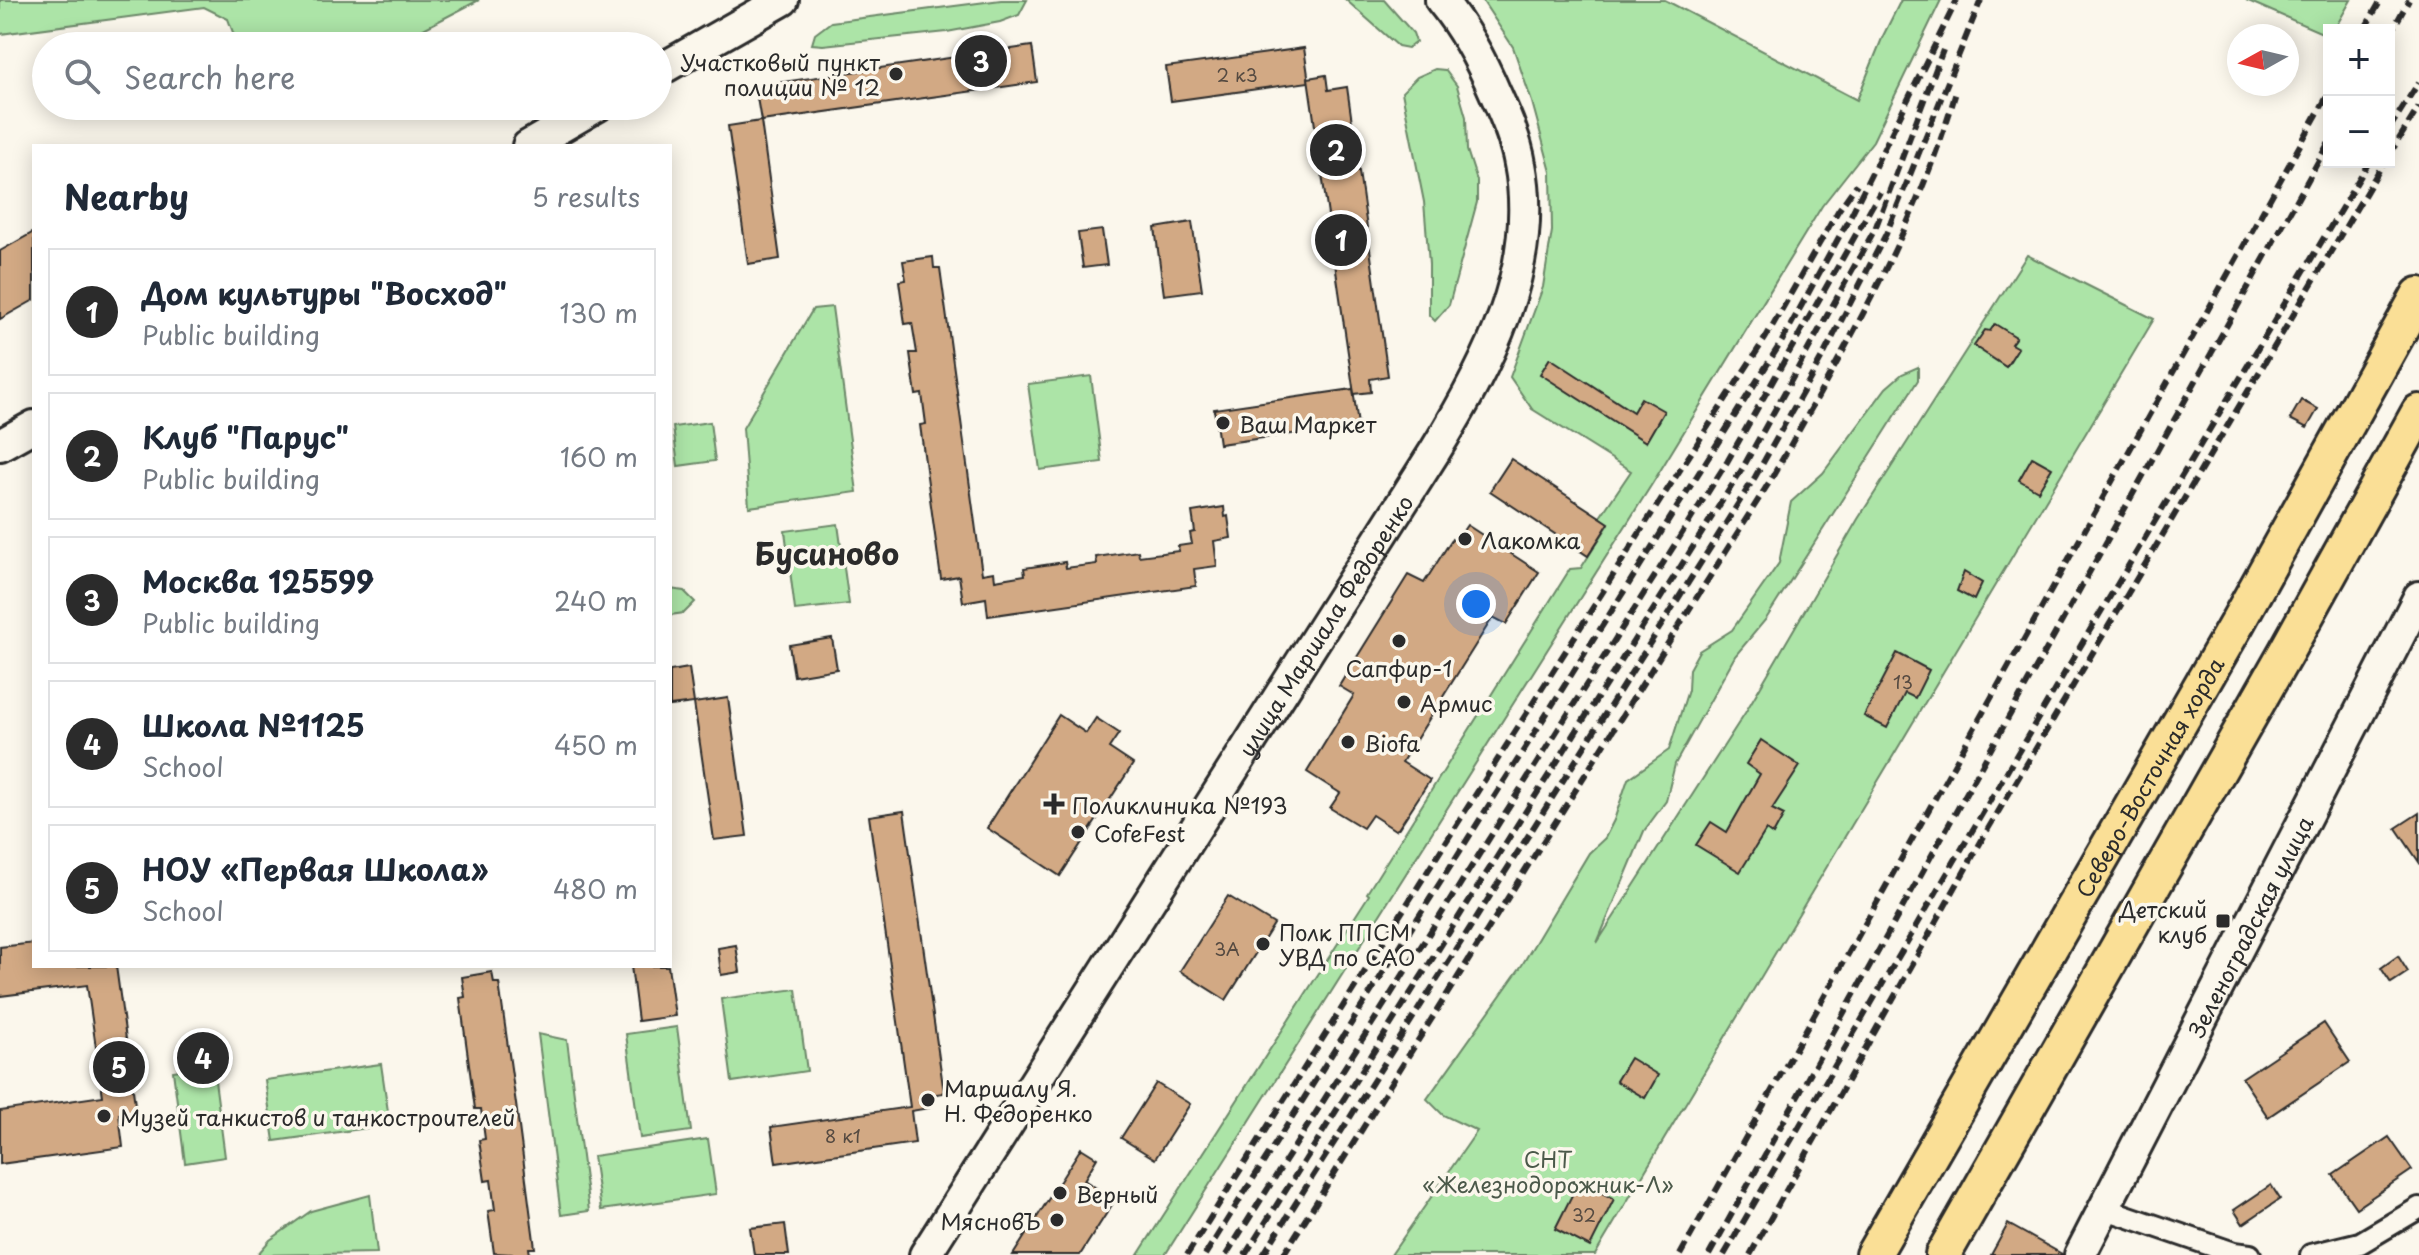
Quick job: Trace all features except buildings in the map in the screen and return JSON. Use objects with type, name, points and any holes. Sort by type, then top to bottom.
[{"type":"main road","name":"Северо-Восточная хорда","points":[[1873,1255],[2236,625],[2419,295]]},
{"type":"main road","points":[[1943,1255],[2419,412]]},
{"type":"street","points":[[728,32],[739,0]]},
{"type":"street","points":[[672,63],[783,0]]},
{"type":"street","name":"улица Маршала Федоренко","points":[[925,1255],[1441,441],[1489,356],[1505,314],[1521,247],[1524,214],[1521,166],[1515,142],[1490,80],[1441,0]]},
{"type":"street","points":[[531,144],[573,120]]},
{"type":"street","points":[[0,445],[32,427]]},
{"type":"street","name":"Зеленоградская улица","points":[[2080,1255],[2419,597]]},
{"type":"street","points":[[2311,1255],[2360,1243],[2419,1208]]},
{"type":"street","points":[[2106,1209],[2234,1253],[2250,1255]]},
{"type":"green space","points":[[0,0],[479,0],[418,32],[233,32],[228,19],[204,7],[0,34]]},
{"type":"green space","points":[[1001,0],[1027,0],[1019,15],[1000,22],[947,32],[812,44],[815,34],[831,22]]},
{"type":"green space","points":[[1346,0],[1384,0],[1413,33],[1416,42],[1408,48],[1398,46]]},
{"type":"green space","points":[[1482,0],[1665,0],[1857,100],[1901,0],[1941,0],[1873,141],[1822,206],[1652,484],[1165,1255],[1138,1255],[1369,895],[1367,893],[1570,569],[1581,568],[1609,524],[1600,517],[1631,471],[1532,409],[1510,377],[1543,287],[1552,231],[1551,172],[1513,47]]},
{"type":"green space","points":[[2246,0],[2351,0],[2337,24],[2323,24],[2323,33]]},
{"type":"green space","points":[[1435,69],[1445,70],[1457,86],[1466,117],[1467,150],[1477,181],[1477,202],[1449,305],[1435,321],[1429,315],[1424,202],[1402,92],[1417,77]]},
{"type":"green space","name":"СНТ «Железнодорожник-Л»","points":[[2027,255],[2154,319],[1595,1255],[1391,1255],[1477,1131],[1443,1115],[1427,1099],[1522,965],[1589,853],[1605,838],[1628,779],[1669,750],[1688,690],[1689,669],[1699,651],[1732,630],[1779,563],[1791,502],[1823,473],[1886,388],[1902,374],[1918,367],[1918,380],[1766,619],[1735,656],[1675,764],[1666,801],[1644,831],[1597,943],[1745,713],[1858,519]]},
{"type":"green space","points":[[832,307],[857,492],[749,507],[743,428],[813,309]]},
{"type":"green space","points":[[1091,376],[1102,462],[1040,470],[1028,384]]},
{"type":"green space","points":[[710,422],[715,461],[678,466],[673,427]]},
{"type":"green space","points":[[838,524],[849,604],[795,610],[785,531]]},
{"type":"green space","points":[[672,589],[684,591],[695,602],[684,613],[672,615]]},
{"type":"green space","points":[[796,989],[807,1071],[732,1082],[721,999]]},
{"type":"green space","points":[[677,1027],[691,1131],[640,1138],[626,1034]]},
{"type":"green space","points":[[538,1034],[567,1040],[589,1211],[561,1215]]},
{"type":"green space","points":[[381,1064],[390,1125],[274,1141],[265,1080]]},
{"type":"green space","points":[[213,1065],[225,1157],[185,1163],[173,1071]]},
{"type":"green space","points":[[708,1139],[716,1194],[601,1210],[593,1156]]},
{"type":"green space","points":[[370,1195],[377,1253],[257,1255],[270,1240],[311,1211]]},
{"type":"railway","points":[[1205,1255],[1782,341],[1850,217],[1957,0]]},
{"type":"railway","points":[[1263,1255],[1755,477],[1886,234],[1981,0]]},
{"type":"railway","points":[[2367,24],[2381,0]]},
{"type":"railway","points":[[2395,25],[2409,0]]},
{"type":"railway","points":[[1245,1255],[1741,471],[1875,229],[1943,50]]},
{"type":"railway","points":[[2395,120],[2419,82]]},
{"type":"railway","points":[[1283,1255],[1770,481],[1849,340],[1898,243],[1920,194],[1956,92]]},
{"type":"railway","points":[[1680,1255],[2327,96]]},
{"type":"railway","points":[[2395,145],[2419,107]]},
{"type":"railway","points":[[1709,1255],[2323,153]]},
{"type":"railway","points":[[1724,1255],[2068,667],[2365,168]]},
{"type":"railway","points":[[1750,1255],[1988,829],[2380,168]]},
{"type":"railway","points":[[1187,1255],[1649,518],[1766,337],[1838,211],[1857,184]]},
{"type":"railway","points":[[1226,1255],[1727,462],[1880,192]]},
{"type":"place","name":"Москва 125599","points":[[981,61]]},
{"type":"place","name":"Участковый пункт полиции № 12","points":[[896,74]]},
{"type":"place","name":"Клуб \"Парус\"","points":[[1336,150]]},
{"type":"place","name":"Дом культуры \"Восход\"","points":[[1341,240]]},
{"type":"place","name":"Ваш Маркет","points":[[1223,423]]},
{"type":"place","name":"Лакомка","points":[[1465,539]]},
{"type":"place","name":"Сапфир-1","points":[[1399,641]]},
{"type":"place","name":"Армис","points":[[1404,702]]},
{"type":"place","name":"Biofa","points":[[1348,742]]},
{"type":"place","name":"Поликлиника №193","points":[[1054,804]]},
{"type":"place","name":"CofeFest","points":[[1078,832]]},
{"type":"place","name":"Детский клуб","points":[[2223,921]]},
{"type":"place","name":"Полк ППСМ УВД по САО","points":[[1263,944]]},
{"type":"place","name":"Школа №1125","points":[[203,1058]]},
{"type":"place","name":"НОУ «Первая Школа»","points":[[119,1067]]},
{"type":"place","name":"Маршалу Я. Н. Федоренко","points":[[928,1100]]},
{"type":"place","name":"Музей танкистов и танкостроителей","points":[[104,1116]]},
{"type":"place","name":"Верный","points":[[1060,1193]]},
{"type":"place","name":"МясновЪ","points":[[1057,1220]]},
{"type":"district","name":"Бусиново","points":[[827,552]]}]
